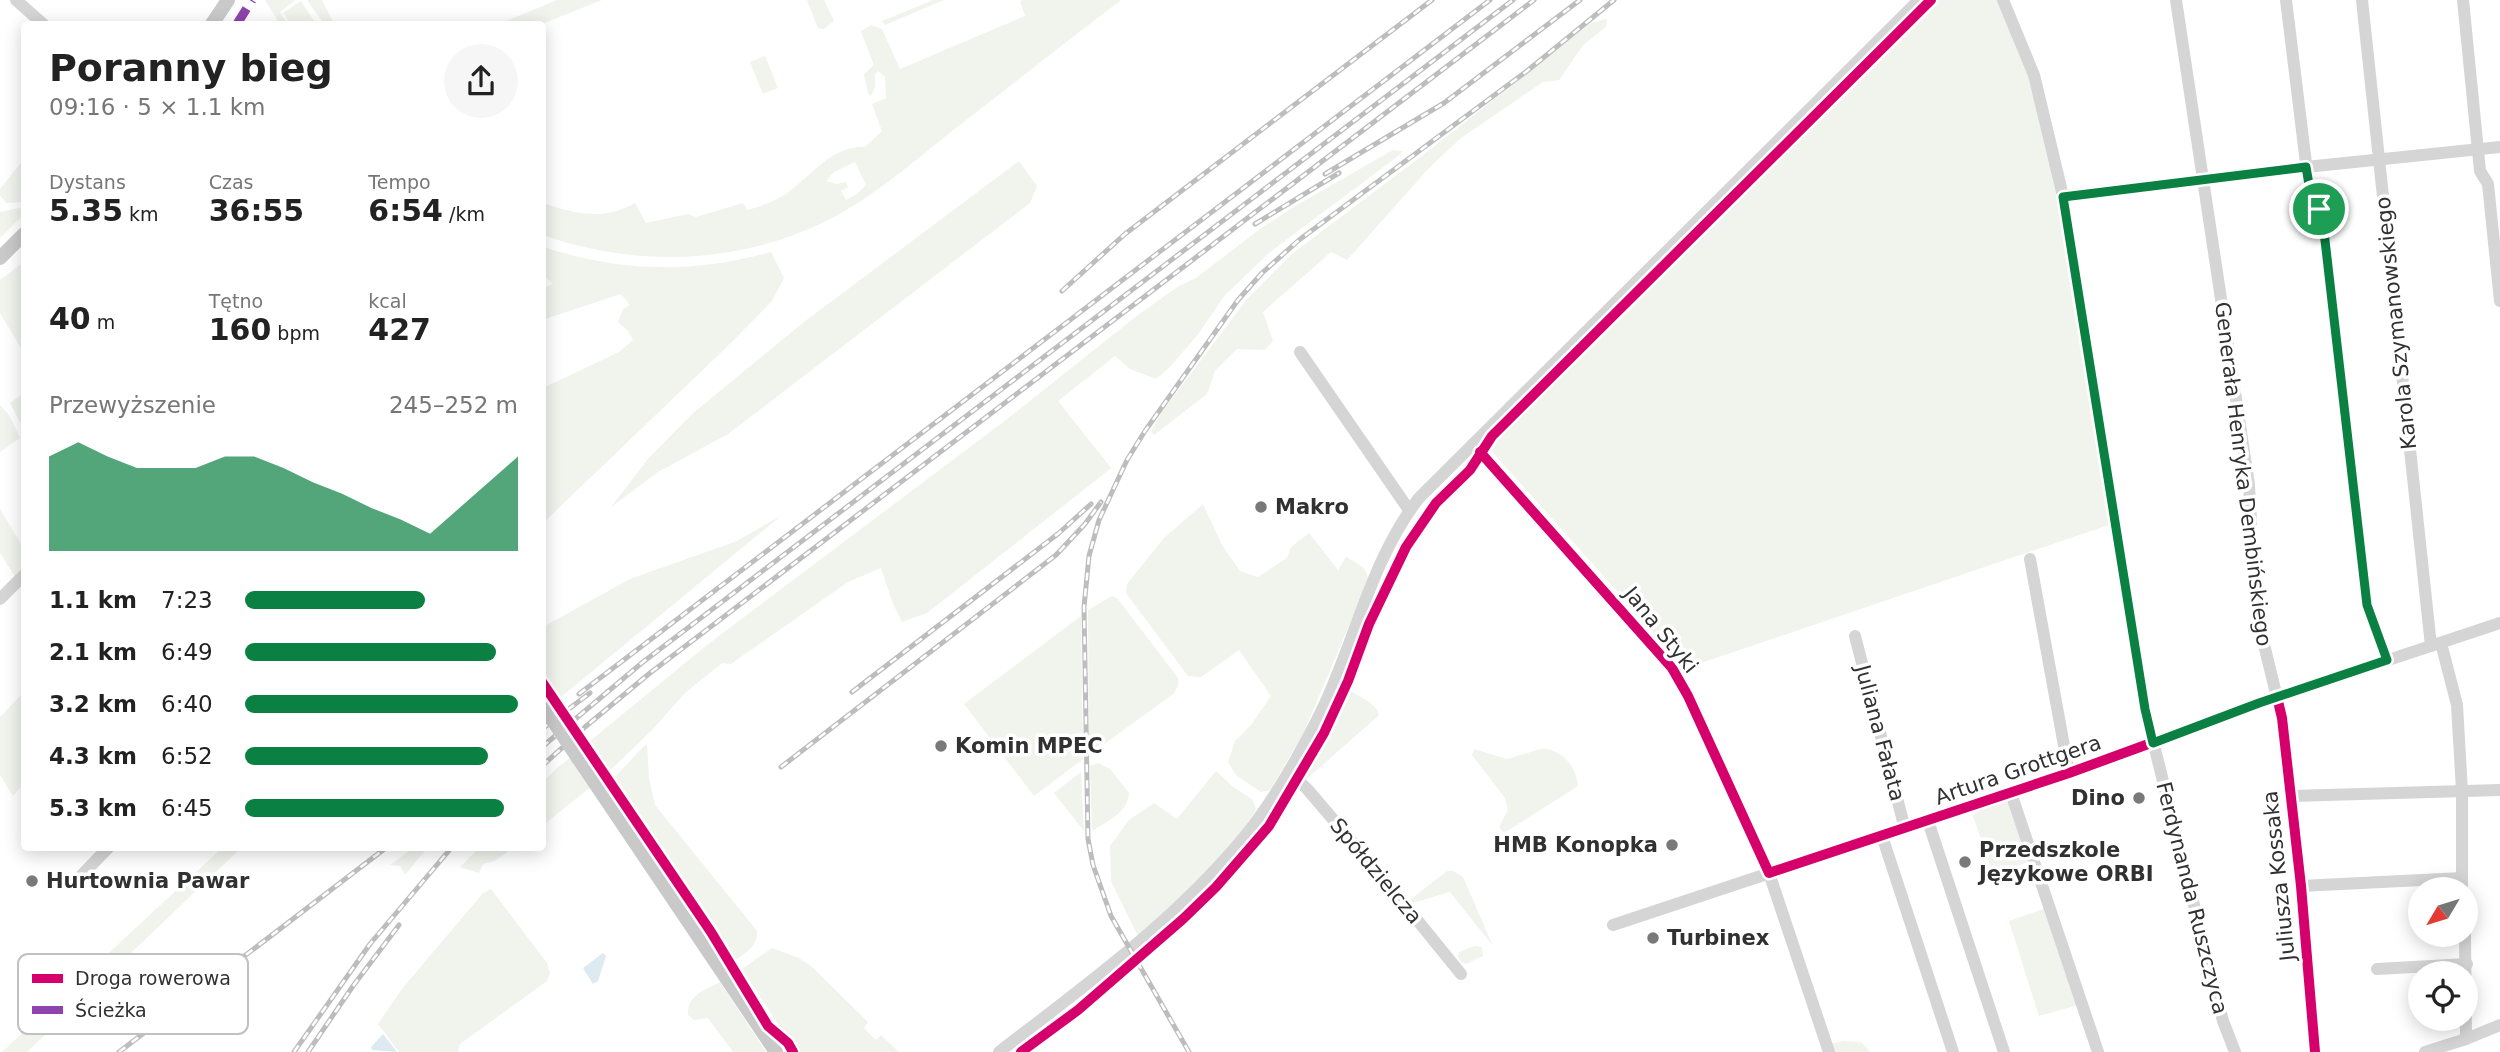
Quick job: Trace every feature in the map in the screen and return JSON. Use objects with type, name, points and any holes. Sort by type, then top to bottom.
[{"type":"main road","points":[[214,21],[228,0]]},
{"type":"main road","points":[[0,258],[21,237]]},
{"type":"main road","points":[[546,710],[776,1052]]},
{"type":"street","points":[[16,0],[40,21]]},
{"type":"street","points":[[999,1052],[1130,951],[1173,913],[1245,835],[1289,771],[1320,714],[1369,591],[1398,528],[1419,498],[1919,0]]},
{"type":"street","name":"Ferdynanda Ruszczyca","points":[[2003,0],[2034,75],[2063,197],[2145,709],[2223,1021],[2235,1052]]},
{"type":"street","name":"Generała Henryka Dembińskiego","points":[[2176,0],[2249,485],[2253,578],[2258,620],[2277,697]]},
{"type":"street","points":[[2286,0],[2306,167],[2312,202],[2322,214],[2367,605],[2387,660]]},
{"type":"street","name":"Karola Szymanowskiego","points":[[2362,0],[2436,644],[2457,705],[2462,791],[2462,877]]},
{"type":"street","points":[[2463,0],[2480,171],[2488,184],[2500,301]]},
{"type":"street","points":[[2063,197],[2306,167],[2500,147]]},
{"type":"street","points":[[1300,352],[1409,510]]},
{"type":"street","name":"Jana Styki","points":[[1472,444],[1672,668],[1688,696],[1769,873],[1829,1052]]},
{"type":"street","points":[[2030,559],[2069,773]]},
{"type":"street","points":[[0,599],[21,578]]},
{"type":"street","name":"Artura Grottgera","points":[[1613,925],[2011,793],[2277,697],[2500,623]]},
{"type":"street","name":"Juliana Fałata","points":[[1855,636],[1905,829]]},
{"type":"street","name":"Juliusza Kossaka","points":[[2277,697],[2282,718],[2301,886],[2315,1052]]},
{"type":"street","name":"Spółdzielcza","points":[[1289,771],[1340,827],[1461,974]]},
{"type":"street","points":[[2291,796],[2500,790]]},
{"type":"street","name":"Artura Grottgera","points":[[2011,793],[2098,1052]]},
{"type":"street","name":"Artura Grottgera","points":[[1928,821],[2004,1052]]},
{"type":"street","points":[[1882,836],[1953,1052]]},
{"type":"street","points":[[76,881],[105,851]]},
{"type":"street","points":[[2301,886],[2408,885]]},
{"type":"street","points":[[2376,969],[2408,967]]},
{"type":"street","points":[[2425,1052],[2500,1025]]},
{"type":"street","points":[[2466,1031],[2466,1039]]},
{"type":"shaded area","points":[[265,0],[295,0],[280,12],[286,21],[278,21]]},
{"type":"shaded area","points":[[307,0],[322,0],[332,21],[322,21]]},
{"type":"shaded area","points":[[557,0],[602,0],[546,22],[506,21]]},
{"type":"shaded area","points":[[807,0],[824,0],[834,21],[824,29],[818,28]]},
{"type":"shaded area","points":[[933,0],[944,0],[885,25],[882,21]]},
{"type":"shaded area","points":[[1023,0],[1121,0],[894,177],[859,202],[822,223],[754,247],[683,257],[612,253],[546,236],[546,204],[578,213],[601,214],[635,203],[646,223],[688,214],[696,217],[743,203],[747,210],[776,200],[833,155],[865,147],[882,131],[872,104],[886,98],[885,77],[878,71],[875,74],[875,87],[871,96],[868,94],[864,74],[874,65],[861,31],[871,25],[882,29],[900,69],[1025,16],[1020,1]],"holes":[[[855,162],[866,185],[846,200],[841,191],[848,187],[846,182],[837,184],[826,181],[834,172]]]},
{"type":"shaded area","points":[[1934,0],[2001,0],[2028,70],[2060,200],[2070,282],[2109,525],[1686,668],[1488,447],[1752,179]]},
{"type":"shaded area","points":[[301,1],[314,21],[289,21],[283,13]]},
{"type":"shaded area","points":[[1607,19],[1606,27],[1583,45],[1559,80],[1543,82],[1461,138],[1429,168],[1347,260],[1331,252],[1263,312],[1273,341],[1265,350],[1237,349],[1215,371],[1207,394],[1154,435],[1151,432],[1162,412],[1247,299],[1292,254],[1591,23]]},
{"type":"shaded area","points":[[765,56],[778,88],[763,94],[750,62]]},
{"type":"shaded area","points":[[1393,150],[1403,151],[1270,252],[1225,295],[1199,333],[1156,379],[1130,369],[1115,356],[1058,401],[1111,468],[927,613],[902,622],[881,568],[848,582],[731,664],[722,663],[686,692],[651,731],[601,779],[578,756],[591,787],[546,823],[546,779],[556,769],[707,645],[1002,423],[1138,315],[1179,286],[1196,278],[1260,229]]},
{"type":"shaded area","points":[[1019,161],[1037,186],[1030,203],[728,434],[658,472],[611,507],[648,459],[692,414],[804,322]]},
{"type":"shaded area","points":[[21,163],[21,202],[6,203],[0,195],[0,189]]},
{"type":"shaded area","points":[[21,208],[21,217],[0,238],[0,212]]},
{"type":"shaded area","points":[[546,248],[600,261],[656,267],[713,264],[771,252],[784,278],[772,301],[734,340],[546,520],[546,387],[619,352],[633,340],[618,322],[623,309],[630,305],[621,294],[546,319],[546,287],[553,284],[546,277]]},
{"type":"shaded area","points":[[21,264],[21,348],[0,313],[0,280]]},
{"type":"shaded area","points":[[21,395],[21,424],[10,403]]},
{"type":"shaded area","points":[[0,405],[9,415],[20,438],[0,452]]},
{"type":"shaded area","points":[[1203,504],[1222,545],[1240,571],[1258,577],[1287,558],[1291,547],[1309,533],[1338,570],[1346,557],[1361,566],[1368,576],[1302,736],[1270,790],[1261,792],[1236,775],[1228,762],[1235,741],[1251,725],[1271,696],[1239,650],[1201,677],[1188,676],[1126,593],[1127,584],[1163,539]]},
{"type":"shaded area","points":[[0,509],[21,544],[21,578],[18,581],[0,553]]},
{"type":"shaded area","points":[[782,515],[546,709],[546,625],[630,579],[737,541]]},
{"type":"shaded area","points":[[1112,596],[1117,598],[1178,678],[1178,686],[1173,694],[1089,755],[1088,610]]},
{"type":"shaded area","points":[[1081,616],[1083,759],[1034,796],[964,704]]},
{"type":"shaded area","points":[[1345,688],[1370,703],[1379,715],[1302,783],[1298,778],[1324,733]]},
{"type":"shaded area","points":[[21,695],[21,787],[13,796],[0,775],[0,717]]},
{"type":"shaded area","points":[[647,743],[649,778],[655,805],[757,931],[753,945],[736,960],[613,779]]},
{"type":"shaded area","points":[[1544,748],[1568,761],[1575,772],[1578,786],[1504,833],[1499,827],[1508,810],[1505,798],[1472,755],[1474,749],[1507,759]]},
{"type":"shaded area","points":[[1098,763],[1110,769],[1129,793],[1121,811],[1092,831],[1090,766]]},
{"type":"shaded area","points":[[1216,771],[1253,800],[1256,810],[1217,868],[1141,942],[1111,881],[1110,846],[1129,820],[1154,803],[1177,819]]},
{"type":"shaded area","points":[[1081,772],[1084,831],[1054,793]]},
{"type":"shaded area","points":[[2011,793],[2034,860],[1993,874],[1973,816],[1990,800]]},
{"type":"shaded area","points":[[219,851],[238,851],[130,954],[108,954]]},
{"type":"shaded area","points":[[409,851],[425,851],[405,875],[400,866],[390,865]]},
{"type":"shaded area","points":[[476,851],[509,851],[495,861],[483,864],[479,873],[460,867]]},
{"type":"shaded area","points":[[1447,871],[1453,871],[1463,877],[1493,946],[1450,892],[1412,903],[1410,900]]},
{"type":"shaded area","points":[[491,889],[547,963],[550,973],[547,981],[460,1044],[459,1052],[399,1052],[378,1024],[402,989],[483,893]]},
{"type":"shaded area","points":[[2049,907],[2082,1004],[2039,1016],[2009,921]]},
{"type":"shaded area","points":[[1475,946],[1482,947],[1483,956],[1466,964],[1461,962],[1459,952]]},
{"type":"shaded area","points":[[772,948],[799,958],[811,966],[868,1022],[864,1028],[876,1040],[881,1035],[899,1052],[796,1052],[742,969]]},
{"type":"shaded area","points":[[603,953],[606,956],[598,981],[593,984],[583,968]]},
{"type":"shaded area","points":[[720,982],[766,1052],[733,1052],[708,1018],[694,1020],[688,1015],[688,1008],[694,998]]},
{"type":"shaded area","points":[[21,1034],[46,1034],[27,1052],[2,1052]]},
{"type":"shaded area","points":[[383,1034],[397,1052],[372,1050],[371,1047]]},
{"type":"shaded area","points":[[1843,1041],[1861,1042],[1870,1052],[1829,1052],[1827,1045]]},
{"type":"railway","points":[[1062,291],[1125,234],[1432,0]]},
{"type":"railway","points":[[579,694],[1490,0]]},
{"type":"railway","points":[[546,744],[643,662],[1513,0]]},
{"type":"railway","points":[[546,762],[650,673],[1534,0]]},
{"type":"railway","points":[[1325,174],[1444,103],[1580,0]]},
{"type":"railway","points":[[1189,1052],[1111,916],[1093,865],[1088,839],[1084,607],[1089,556],[1099,520],[1127,460],[1145,431],[1238,300],[1262,273],[1299,240],[1527,71],[1614,0]]},
{"type":"railway","points":[[1255,224],[1339,173]]},
{"type":"railway","points":[[781,767],[1056,555],[1101,502]]},
{"type":"railway","points":[[852,692],[1059,533],[1091,504]]},
{"type":"railway","points":[[546,726],[590,693]]},
{"type":"railway","points":[[247,954],[382,851]]},
{"type":"railway","points":[[294,1052],[370,944],[449,851]]},
{"type":"railway","points":[[308,1052],[399,925]]},
{"type":"railway","points":[[119,1052],[143,1034]]},
{"type":"marked path","points":[[239,21],[252,0]]},
{"type":"cycle path","points":[[1021,1052],[1078,1010],[1183,919],[1216,887],[1269,826],[1324,733],[1348,681],[1369,624],[1406,547],[1436,503],[1470,470],[1492,436],[1931,0]]},
{"type":"cycle path","points":[[1480,452],[1672,668],[1688,696],[1769,873],[2069,773],[2277,697],[2282,718],[2301,886],[2315,1052]]},
{"type":"cycle path","points":[[546,688],[711,932],[768,1026],[788,1043],[793,1052]]},
{"type":"place","name":"Makro","points":[[1261,507]]},
{"type":"place","name":"Komin MPEC","points":[[941,746]]},
{"type":"place","name":"Dino","points":[[2139,798]]},
{"type":"place","name":"HMB Konopka","points":[[1672,845]]},
{"type":"place","name":"Przedszkole Językowe ORBI","points":[[1965,862]]},
{"type":"place","name":"Hurtownia Pawar","points":[[32,881]]},
{"type":"place","name":"Turbinex","points":[[1653,938]]},
{"type":"route","points":[[2306,167],[2310,196],[2319,209],[2322,214],[2367,605],[2387,660],[2259,703],[2153,743],[2145,709],[2063,197],[2306,167]]}]
